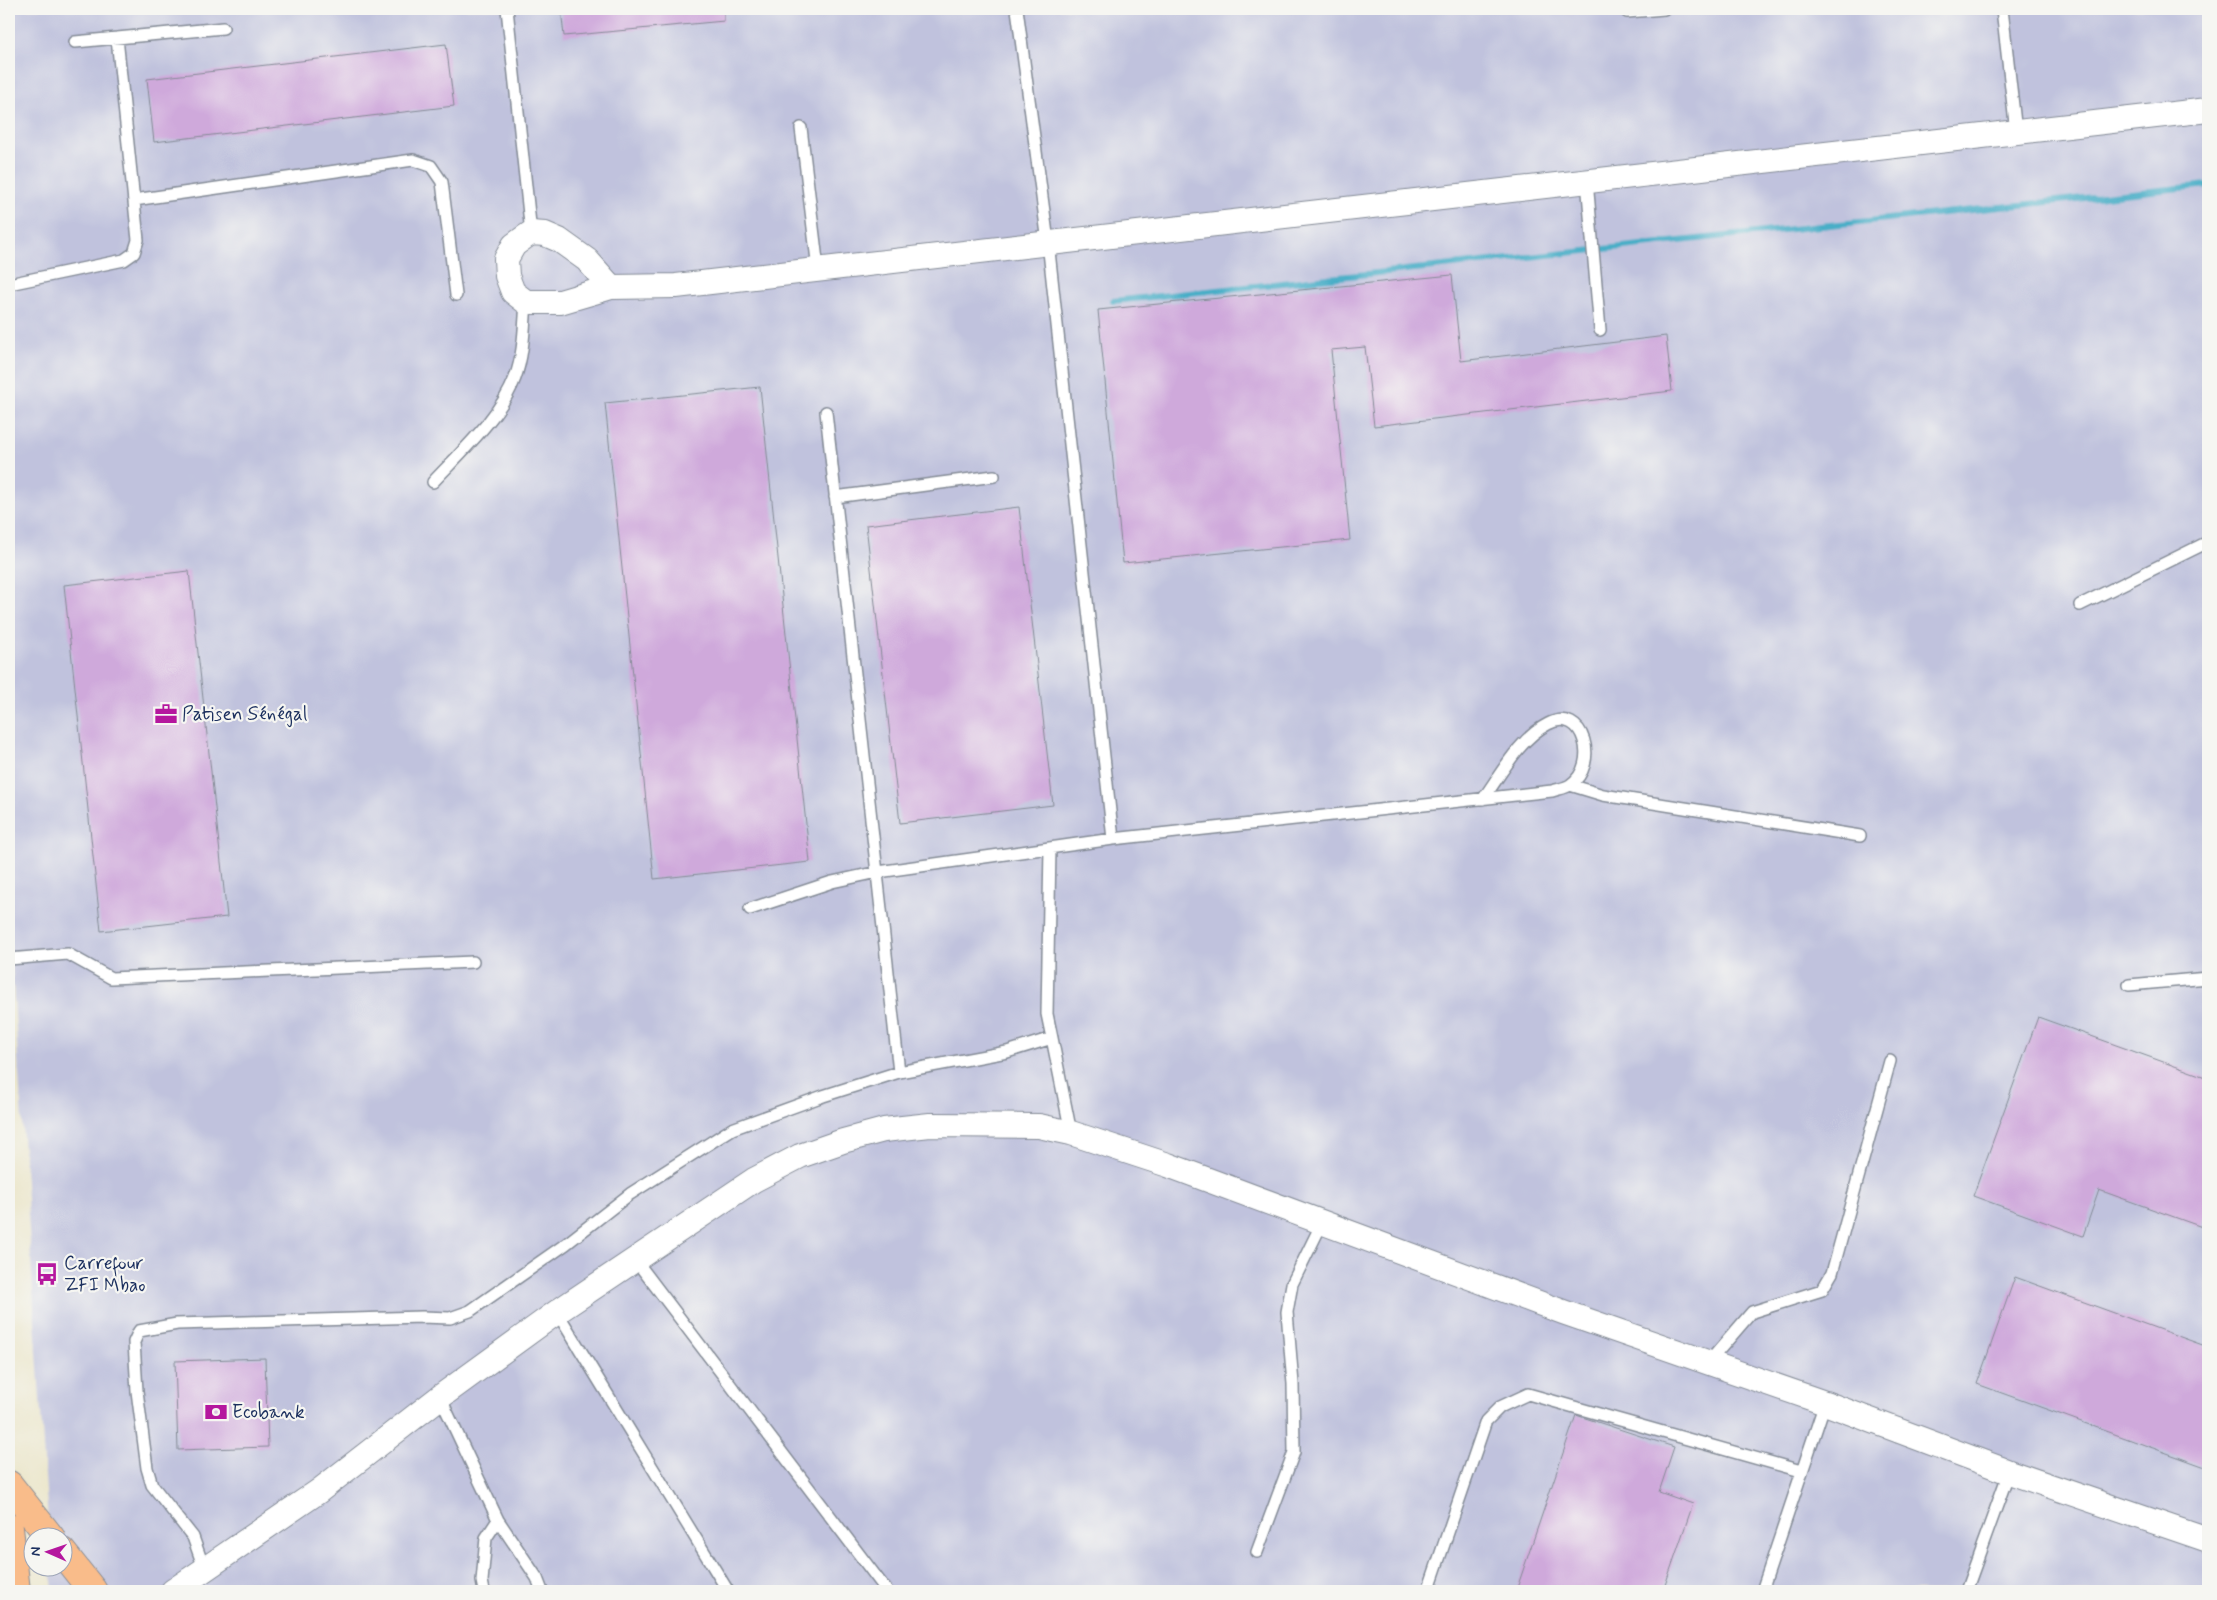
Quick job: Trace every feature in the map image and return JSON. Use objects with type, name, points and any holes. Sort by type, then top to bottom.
[{"type":"highway","points":[[9,1485],[43,1528]]},
{"type":"highway","points":[[9,1528],[16,1591]]},
{"type":"highway","points":[[72,1565],[93,1591]]},
{"type":"street","points":[[611,287],[587,260],[559,240],[546,234],[532,233],[514,245],[506,259],[507,276],[512,292],[526,302],[560,302],[611,287],[676,286],[2208,110]]},
{"type":"street","points":[[178,1590],[319,1490],[440,1397],[557,1312],[634,1258],[754,1180],[800,1156],[842,1141],[884,1130],[930,1125],[1039,1126],[1071,1133],[1168,1165],[1322,1223],[2009,1472],[2208,1540]]},
{"type":"lane","points":[[508,9],[532,233]]},
{"type":"lane","points":[[1018,9],[1048,242],[1113,840]]},
{"type":"lane","points":[[1627,12],[1664,9]]},
{"type":"lane","points":[[2002,9],[2016,132]]},
{"type":"lane","points":[[75,42],[223,28]]},
{"type":"lane","points":[[9,284],[124,260],[134,253],[138,240],[117,38]]},
{"type":"lane","points":[[801,128],[818,269]]},
{"type":"lane","points":[[134,200],[413,160],[431,166],[442,182],[456,295]]},
{"type":"lane","points":[[1586,181],[1600,330]]},
{"type":"lane","points":[[433,482],[504,400],[515,377],[523,346],[526,302]]},
{"type":"lane","points":[[826,412],[899,1072]]},
{"type":"lane","points":[[835,496],[994,476]]},
{"type":"lane","points":[[2080,604],[2208,542]]},
{"type":"lane","points":[[750,909],[832,882],[878,872],[1113,840],[1482,799],[1552,791],[1570,785],[1583,772],[1586,758],[1586,743],[1580,730],[1571,723],[1559,720],[1543,727],[1522,747],[1482,799]]},
{"type":"lane","points":[[1570,785],[1603,796],[1860,836]]},
{"type":"lane","points":[[1050,848],[1047,1014],[1071,1133]]},
{"type":"lane","points":[[9,959],[68,954],[111,978],[473,962]]},
{"type":"lane","points":[[2129,984],[2208,978]]},
{"type":"lane","points":[[205,1572],[193,1537],[152,1485],[147,1468],[137,1391],[134,1342],[139,1331],[176,1324],[422,1317],[450,1318],[470,1311],[566,1244],[630,1194],[732,1129],[823,1096],[899,1072],[1007,1052],[1052,1038]]},
{"type":"lane","points":[[1708,1363],[1752,1312],[1822,1290],[1832,1273],[1890,1060]]},
{"type":"lane","points":[[1257,1552],[1294,1452],[1293,1384],[1287,1312],[1292,1284],[1322,1223]]},
{"type":"lane","points":[[634,1258],[887,1591]]},
{"type":"lane","points":[[557,1312],[728,1591]]},
{"type":"lane","points":[[1428,1591],[1486,1421],[1500,1408],[1528,1394],[1801,1471]]},
{"type":"lane","points":[[440,1397],[498,1520],[537,1578],[542,1591]]},
{"type":"lane","points":[[1762,1591],[1824,1404]]},
{"type":"lane","points":[[1966,1591],[2009,1472]]},
{"type":"lane","points":[[484,1591],[482,1580],[486,1538],[498,1520]]},
{"type":"shaded area","points":[[9,9],[2208,9],[2208,1591],[53,1591],[52,1578],[72,1578],[72,1528],[48,1528],[9,921]]},
{"type":"building","points":[[561,9],[724,9],[724,21],[564,36]]},
{"type":"building","points":[[446,44],[454,106],[154,142],[147,79]]},
{"type":"building","points":[[1452,275],[1461,361],[1666,336],[1672,391],[1374,426],[1365,347],[1331,350],[1350,540],[1123,563],[1098,310]]},
{"type":"building","points":[[760,387],[810,862],[654,879],[605,403]]},
{"type":"building","points":[[1019,507],[1053,805],[900,823],[866,525]]},
{"type":"building","points":[[189,571],[227,917],[101,931],[64,585]]},
{"type":"building","points":[[2038,1017],[2208,1078],[2208,1209],[2202,1227],[2099,1190],[2083,1236],[1973,1196]]},
{"type":"building","points":[[2015,1277],[2208,1347],[2208,1468],[1977,1384]]},
{"type":"building","points":[[265,1358],[268,1447],[178,1450],[175,1361]]},
{"type":"building","points":[[1576,1415],[1674,1447],[1659,1492],[1693,1504],[1663,1591],[1516,1591]]},
{"type":"waterway","points":[[1113,301],[2208,185]]},
{"type":"place","name":"Patisen Sénégal","points":[[166,714]]},
{"type":"place","name":"Carrefour ZFI Mbao","points":[[47,1274]]},
{"type":"place","name":"Ecobank","points":[[216,1412]]}]
